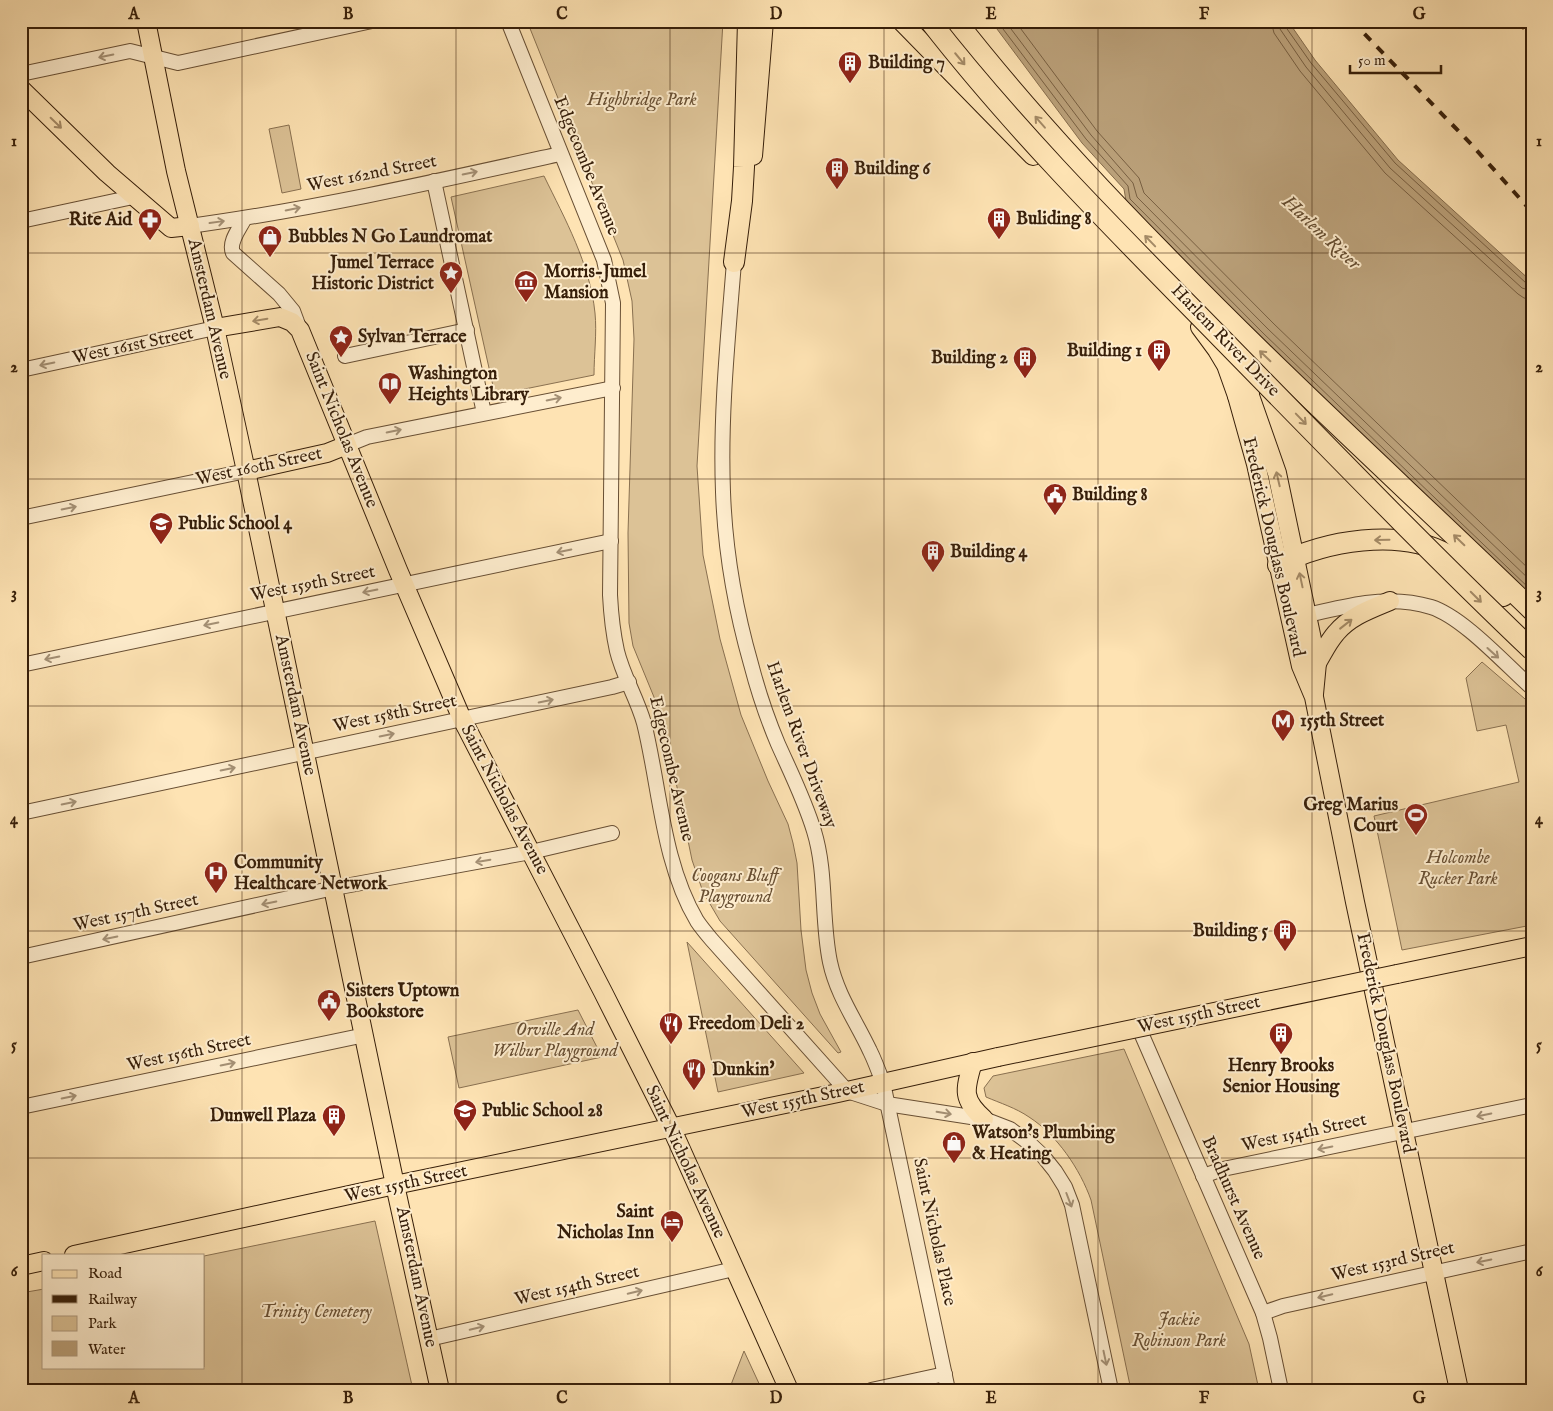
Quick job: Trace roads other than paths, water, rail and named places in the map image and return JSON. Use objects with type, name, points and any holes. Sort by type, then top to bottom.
[{"type":"highway","points":[[734,262],[729,200],[735,21]]},
{"type":"highway","points":[[734,262],[742,200],[746,135],[748,21]]},
{"type":"highway","name":"Harlem River Drive","points":[[930,21],[1002,109],[1086,200],[1449,570],[1532,650]]},
{"type":"highway","name":"Harlem River Drive","points":[[956,21],[999,75],[1056,141],[1117,206],[1318,407],[1532,610]]},
{"type":"highway","points":[[1211,302],[1239,366],[1243,394]]},
{"type":"highway","points":[[1287,560],[1317,549],[1348,542],[1381,540],[1413,543],[1446,554],[1487,586],[1532,615]]},
{"type":"main road","name":"Amsterdam Avenue","points":[[146,21],[176,171],[215,328],[246,471],[395,1185],[440,1390]]},
{"type":"main road","points":[[734,262],[748,203],[764,21]]},
{"type":"main road","name":"Harlem River Drive","points":[[900,21],[1198,325],[1222,358],[1243,394]]},
{"type":"main road","points":[[21,89],[133,197],[171,228],[190,226]]},
{"type":"main road","name":"West 161st Street","points":[[215,328],[280,317],[288,319],[300,330]]},
{"type":"main road","name":"Saint Nicholas Avenue","points":[[300,330],[404,584],[462,719],[672,1128],[789,1390]]},
{"type":"main road","name":"Frederick Douglass Boulevard","points":[[1243,394],[1269,447],[1286,511],[1290,619],[1301,666],[1314,697],[1371,977],[1459,1390]]},
{"type":"main road","name":"Frederick Douglass Boulevard","points":[[1243,394],[1252,453],[1267,515],[1308,615],[1317,663],[1314,697]]},
{"type":"main road","name":"West 160th Street","points":[[246,471],[327,453],[347,445]]},
{"type":"main road","points":[[1252,453],[1269,447]]},
{"type":"main road","points":[[1267,515],[1286,511]]},
{"type":"main road","points":[[1317,663],[1340,628],[1361,614],[1390,601]]},
{"type":"main road","name":"West 155th Street","points":[[79,1254],[395,1185],[847,1091],[1003,1055],[1532,945]]},
{"type":"main road","points":[[973,1062],[966,1090],[968,1101],[973,1109],[984,1118]]},
{"type":"main road","points":[[21,1266],[42,1261]]},
{"type":"street","points":[[21,74],[130,51],[178,63],[372,21]]},
{"type":"street","name":"Edgecombe Avenue","points":[[508,21],[604,260],[613,303],[610,595],[612,625],[618,653],[644,724],[676,873],[697,920],[729,960],[847,1091],[887,1104],[984,1118],[1010,1129],[1043,1156],[1065,1187],[1072,1205],[1111,1390]]},
{"type":"street","name":"West 162nd Street","points":[[190,226],[245,218],[560,154]]},
{"type":"street","points":[[434,181],[484,412]]},
{"type":"street","points":[[21,221],[133,197]]},
{"type":"street","name":"Saint Nicholas Avenue","points":[[245,218],[231,249],[233,253],[279,294],[293,311],[300,330]]},
{"type":"street","name":"Harlem River Driveway","points":[[734,262],[726,385],[723,474],[726,528],[735,593],[745,643],[760,693],[778,743],[807,808],[815,835],[820,862],[828,949],[836,983],[849,1012],[870,1050],[883,1083]]},
{"type":"street","name":"West 161st Street","points":[[21,370],[215,328]]},
{"type":"street","points":[[346,356],[467,330]]},
{"type":"street","name":"West 160th Street","points":[[347,445],[367,437],[484,412],[613,388]]},
{"type":"street","name":"West 160th Street","points":[[21,518],[246,471]]},
{"type":"street","name":"West 159th Street","points":[[21,665],[275,610],[611,541]]},
{"type":"street","points":[[1290,619],[1366,603],[1390,601],[1423,605],[1448,615],[1462,625],[1532,688]]},
{"type":"street","name":"West 158th Street","points":[[21,813],[612,687],[628,682]]},
{"type":"street","name":"West 157th Street","points":[[21,958],[334,888],[531,852],[612,834]]},
{"type":"street","points":[[1003,1055],[1532,945]]},
{"type":"street","name":"Bradhurst Avenue","points":[[1138,1026],[1262,1313],[1269,1333],[1281,1390]]},
{"type":"street","name":"West 156th Street","points":[[21,1107],[365,1035]]},
{"type":"street","name":"Saint Nicholas Place","points":[[883,1083],[948,1390]]},
{"type":"street","name":"West 154th Street","points":[[1203,1176],[1223,1169],[1532,1105]]},
{"type":"street","name":"West 153rd Street","points":[[1262,1313],[1282,1306],[1532,1251]]},
{"type":"street","name":"West 154th Street","points":[[429,1339],[734,1269]]},
{"type":"street","points":[[872,1390],[945,1374]]},
{"type":"water","name":"Harlem River","points":[[991,21],[1288,21],[1315,60],[1398,160],[1532,282],[1532,597],[1260,337],[1126,201],[1124,189],[1082,143]]},
{"type":"railway","points":[[1352,21],[1471,144],[1532,212]]},
{"type":"railway","points":[[1520,21],[1532,42]]},
{"type":"place","name":"Building 7","points":[[850,84]]},
{"type":"place","name":"Building 6","points":[[837,190]]},
{"type":"place","name":"Buliding 8","points":[[999,240]]},
{"type":"place","name":"Rite Aid","points":[[150,241]]},
{"type":"place","name":"Bubbles N Go Laundromat","points":[[270,258]]},
{"type":"place","name":"Jumel Terrace Historic District","points":[[451,294]]},
{"type":"place","name":"Morris-Jumel Mansion","points":[[526,303]]},
{"type":"place","name":"Sylvan Terrace","points":[[341,358]]},
{"type":"place","name":"Building 1","points":[[1159,372]]},
{"type":"place","name":"Building 2","points":[[1025,379]]},
{"type":"place","name":"Washington Heights Library","points":[[390,405]]},
{"type":"place","name":"Building 8","points":[[1055,516]]},
{"type":"place","name":"Public School 4","points":[[161,545]]},
{"type":"place","name":"Building 4","points":[[933,573]]},
{"type":"place","name":"155th Street","points":[[1283,742]]},
{"type":"place","name":"Greg Marius Court","points":[[1416,836]]},
{"type":"place","name":"Community Healthcare Network","points":[[216,894]]},
{"type":"place","name":"Building 5","points":[[1285,952]]},
{"type":"place","name":"Sisters Uptown Bookstore","points":[[329,1022]]},
{"type":"place","name":"Freedom Deli 2","points":[[671,1045]]},
{"type":"place","name":"Henry Brooks Senior Housing","points":[[1281,1055]]},
{"type":"place","name":"Dunkin'","points":[[694,1091]]},
{"type":"place","name":"Public School 28","points":[[465,1132]]},
{"type":"place","name":"Dunwell Plaza","points":[[334,1137]]},
{"type":"place","name":"Watson's Plumbing & Heating","points":[[954,1164]]},
{"type":"place","name":"Saint Nicholas Inn","points":[[672,1243]]},
{"type":"park label","name":"Highbridge Park","points":[[642,100]]},
{"type":"park label","name":"Holcombe Rucker Park","points":[[1458,868]]},
{"type":"park label","name":"Coogans Bluff Playground","points":[[735,886]]},
{"type":"park label","name":"Orville And Wilbur Playground","points":[[555,1040]]},
{"type":"park label","name":"Trinity Cemetery","points":[[316,1312]]},
{"type":"park label","name":"Jackie Robinson Park","points":[[1179,1330]]}]
